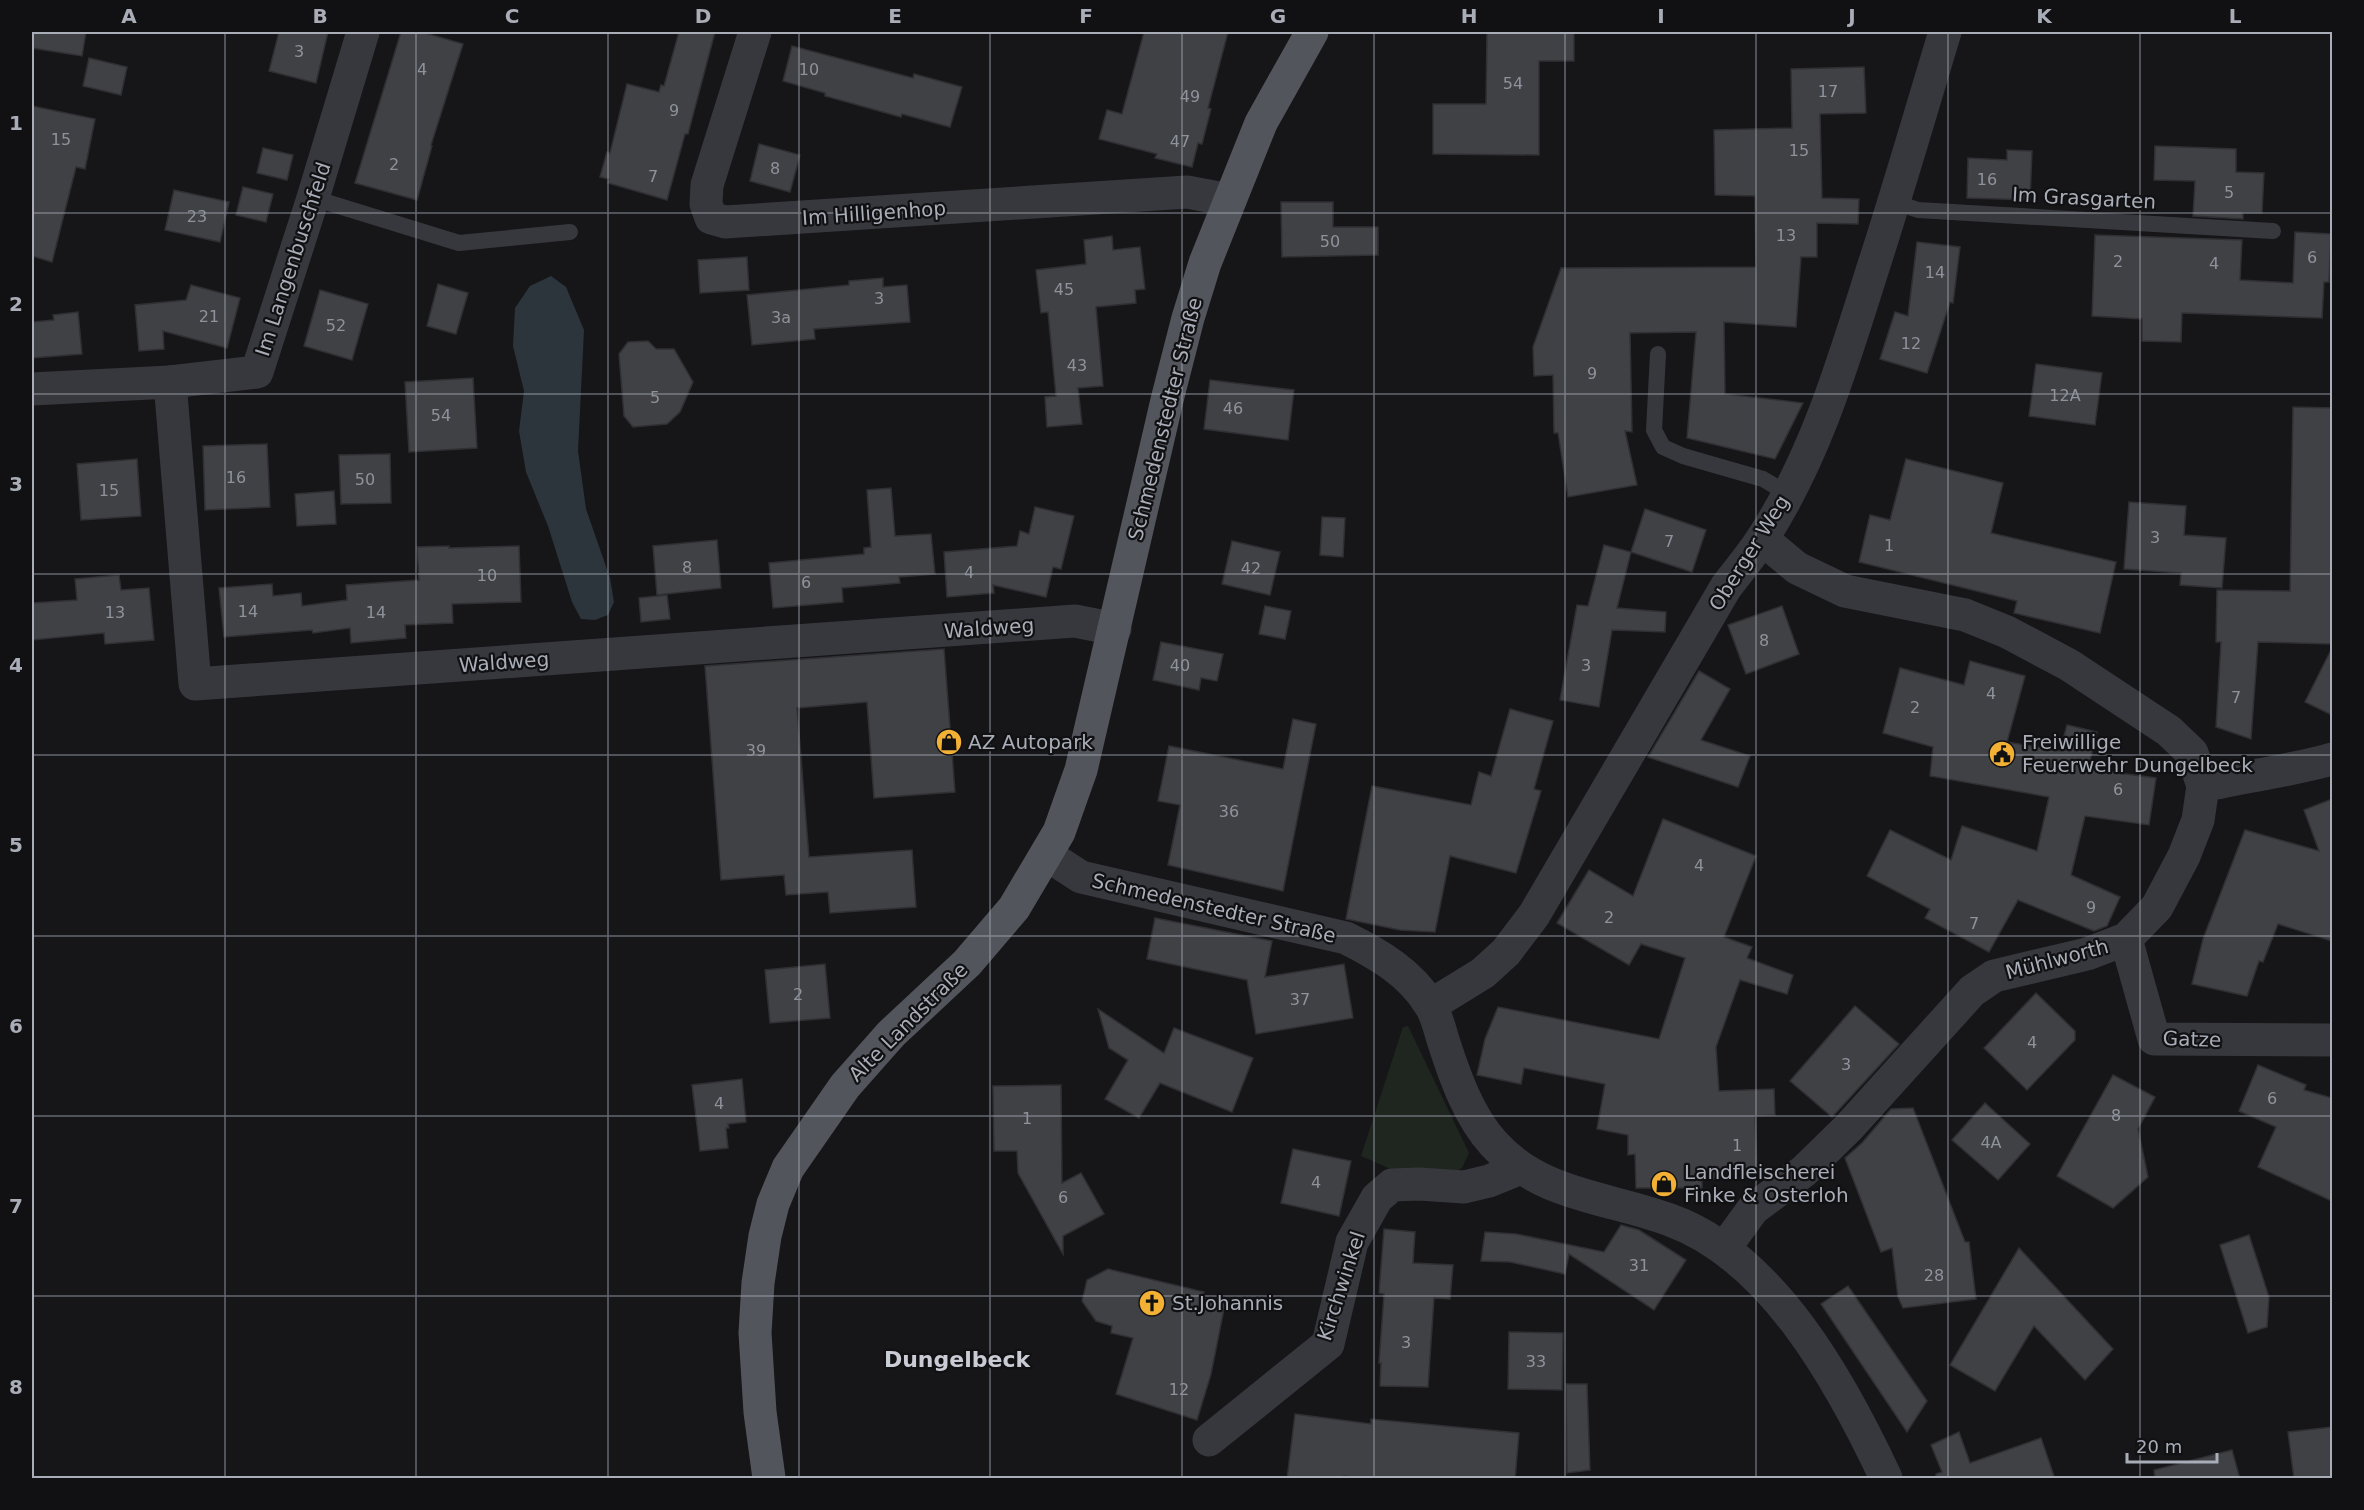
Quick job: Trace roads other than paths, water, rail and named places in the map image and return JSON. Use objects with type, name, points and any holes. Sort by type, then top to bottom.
[{"type":"main road","name":"Schmedenstedter Straße","points":[[1047,855],[1059,832],[1081,770],[1188,318],[1205,263],[1261,123],[1312,32]]},
{"type":"main road","name":"Alte Landstraße","points":[[769,1479],[760,1412],[755,1332],[758,1283],[771,1215],[788,1168],[845,1086],[891,1034],[967,963],[1014,908],[1047,855]]},
{"type":"street","name":"Im Langenbuschfeld","points":[[32,389],[170,382],[257,372],[363,32]]},
{"type":"street","name":"Im Hilligenhop","points":[[756,32],[707,185],[706,204],[711,218],[725,222],[1186,192],[1230,200]]},
{"type":"street","name":"Oberger Weg","points":[[1431,1005],[1483,973],[1506,952],[1534,915],[1726,587],[1762,539],[1788,494],[1830,399],[1894,202],[1945,32]]},
{"type":"street","name":"Waldweg","points":[[170,382],[195,684],[1075,621],[1114,629]]},
{"type":"street","points":[[1762,539],[1797,568],[1845,591],[1965,615],[2007,632],[2069,665],[2169,731],[2192,753],[2203,786],[2264,772],[2301,768],[2332,759]]},
{"type":"street","name":"Mühlworth","points":[[1724,1249],[1753,1209],[1804,1171],[1842,1134],[1972,991],[1994,976],[2086,954],[2126,939],[2157,907],[2184,856],[2198,820],[2203,786]]},
{"type":"street","name":"Schmedenstedter Straße","points":[[1047,855],[1081,877],[1346,938],[1381,955],[1410,981],[1431,1005],[1462,1092],[1493,1144],[1521,1168],[1547,1184],[1671,1220],[1698,1233],[1724,1249],[1766,1284],[1795,1322],[1846,1400],[1886,1479]]},
{"type":"street","name":"Gatze","points":[[2126,939],[2154,1039],[2332,1040]]},
{"type":"street","name":"Kirchwinkel","points":[[1209,1440],[1328,1344],[1352,1242],[1377,1197],[1392,1185],[1464,1187],[1489,1181],[1521,1168]]},
{"type":"lane","points":[[313,198],[459,243],[570,232]]},
{"type":"lane","name":"Im Grasgarten","points":[[1894,202],[1918,210],[2273,231]]},
{"type":"lane","points":[[1658,354],[1654,430],[1663,447],[1683,456],[1763,479],[1788,494]]},
{"type":"place","name":"AZ Autopark","points":[[949,742]]},
{"type":"place","name":"Freiwillige Feuerwehr Dungelbeck","points":[[2002,754]]},
{"type":"place","name":"Landfleischerei Finke & Osterloh","points":[[1664,1184]]},
{"type":"place","name":"St.Johannis","points":[[1152,1303]]},
{"type":"district","name":"Dungelbeck","points":[[957,1359]]}]
